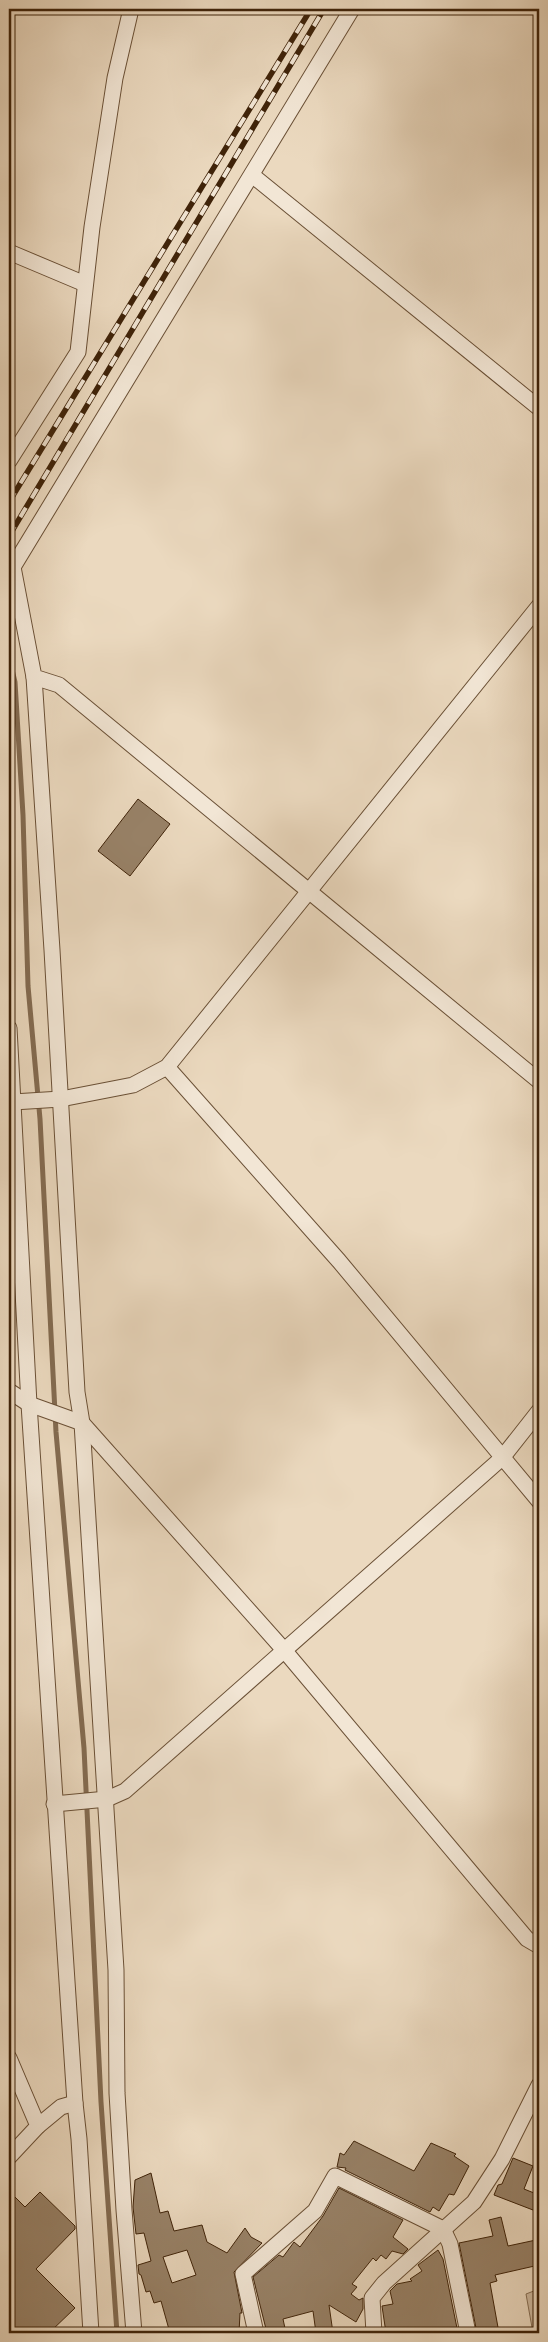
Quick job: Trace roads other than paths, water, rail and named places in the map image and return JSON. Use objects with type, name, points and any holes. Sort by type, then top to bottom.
[{"type":"street","points":[[9,460],[78,352],[92,227],[115,78],[131,9]]},
{"type":"street","points":[[134,2333],[117,2093],[116,1970],[106,1799],[82,1423],[77,1392],[61,1100],[34,677],[13,567],[352,9]]},
{"type":"street","points":[[252,175],[539,408]]},
{"type":"street","points":[[9,252],[86,284]]},
{"type":"street","points":[[11,1104],[61,1100],[133,1085],[166,1067],[539,606]]},
{"type":"street","points":[[34,677],[59,685],[539,1081]]},
{"type":"street","points":[[9,1028],[11,1104],[54,1804],[79,2139],[91,2333]]},
{"type":"street","points":[[166,1067],[339,1261],[539,1501]]},
{"type":"street","points":[[9,1391],[29,1404],[82,1423],[284,1650],[527,1939],[539,1946]]},
{"type":"street","points":[[54,1804],[106,1799],[125,1791],[502,1458],[539,1411]]},
{"type":"street","points":[[9,2058],[38,2126]]},
{"type":"street","points":[[374,2333],[372,2298],[384,2283],[474,2202],[502,2158],[539,2085]]},
{"type":"street","points":[[9,2157],[38,2126],[61,2107],[75,2103]]},
{"type":"street","points":[[256,2333],[243,2274],[315,2211],[335,2176],[443,2229],[450,2244],[468,2333]]},
{"type":"waterway","points":[[9,657],[15,682],[23,815],[28,986],[40,1119],[56,1432],[84,1748],[101,2102],[117,2333]]},
{"type":"railway","points":[[9,502],[311,9]]},
{"type":"railway","points":[[9,536],[324,9]]}]
